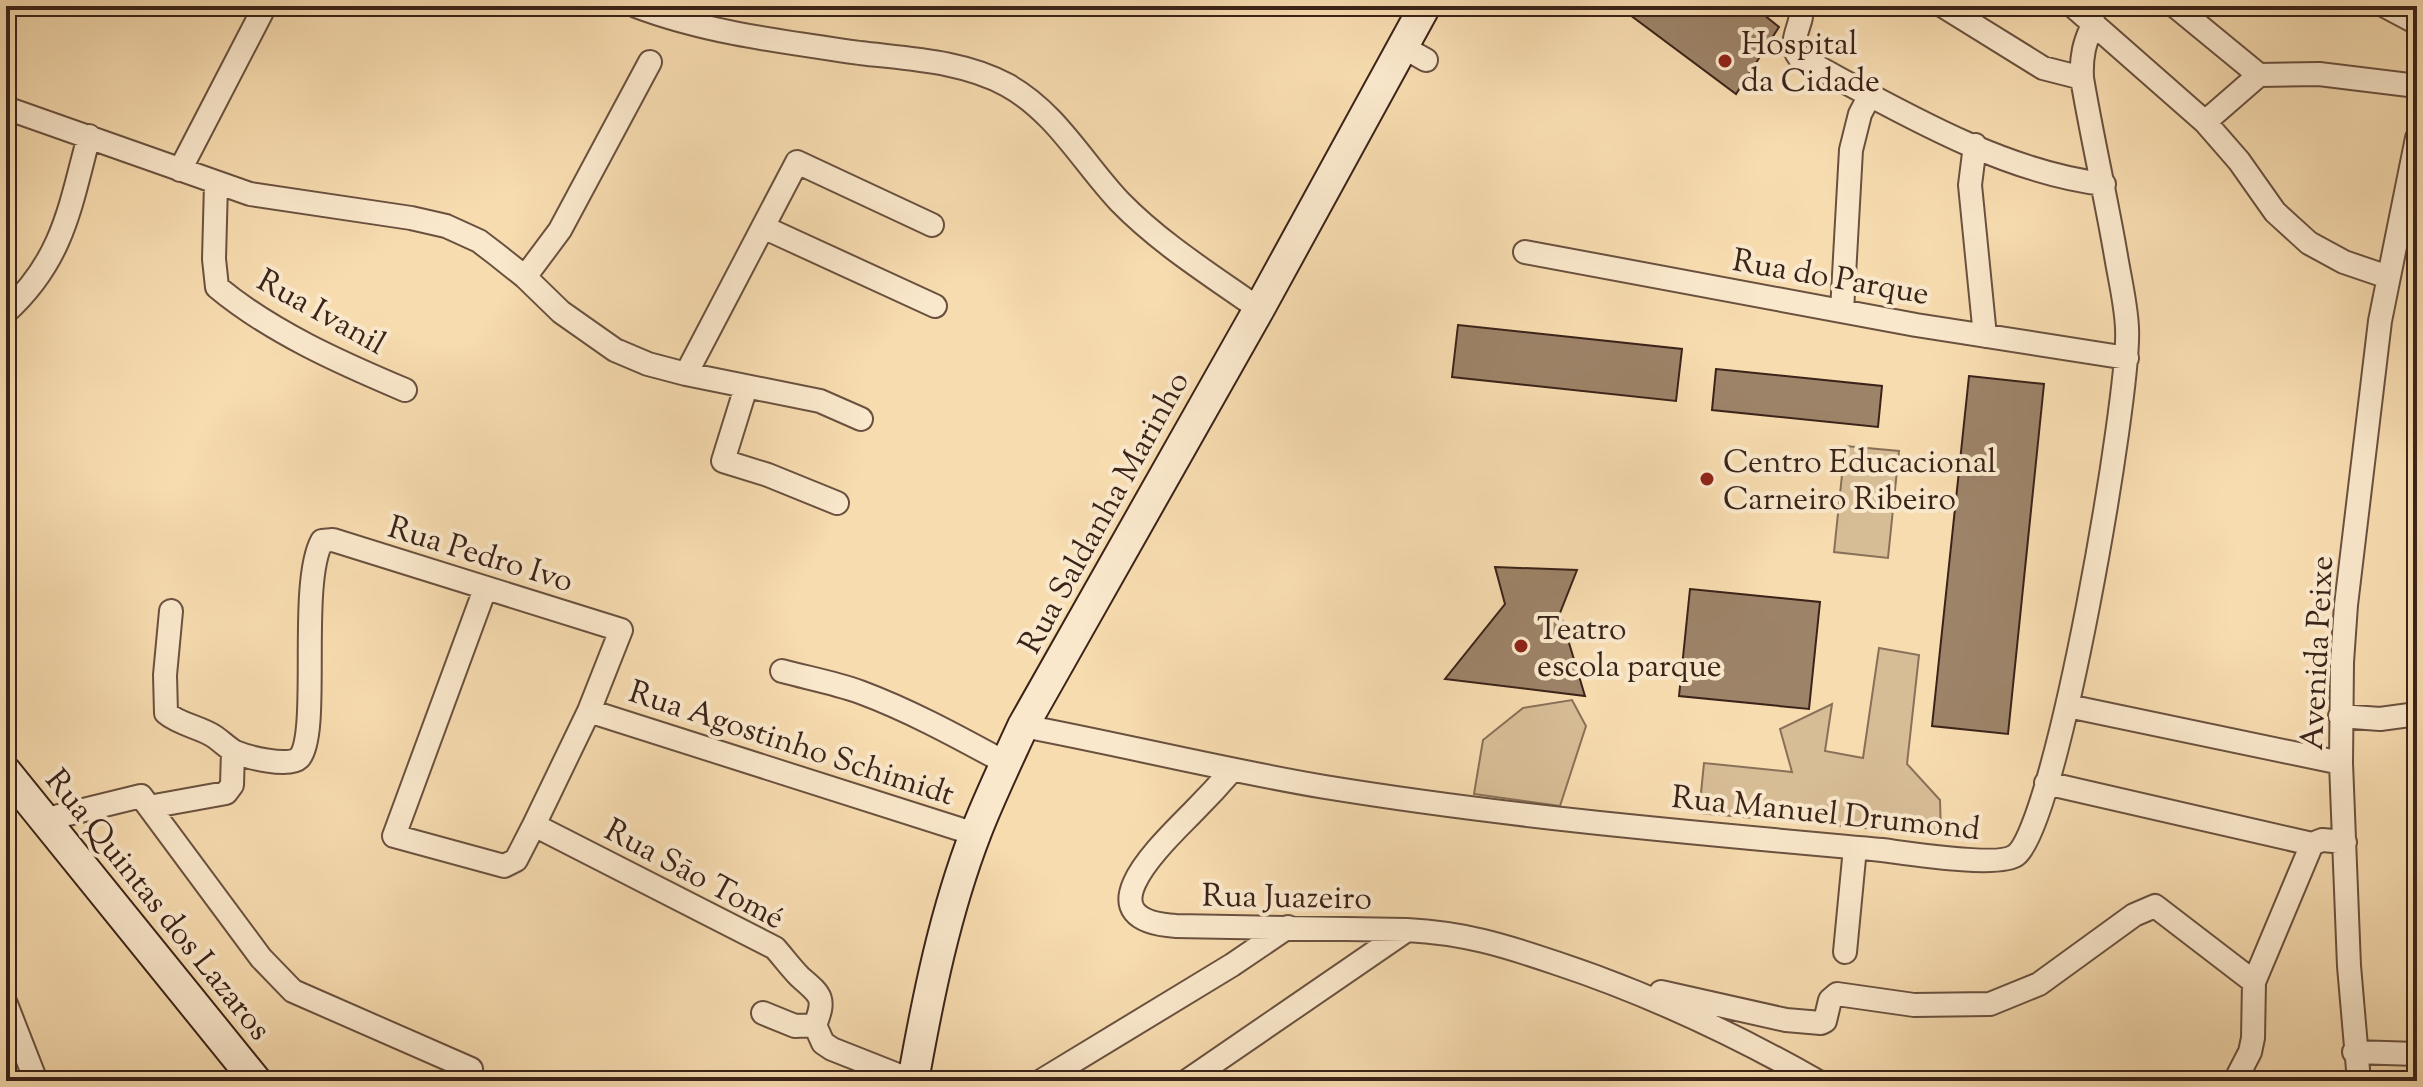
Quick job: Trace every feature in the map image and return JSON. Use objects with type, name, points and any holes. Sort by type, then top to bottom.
[{"type":"main road","name":"Rua Saldanha Marinho","points":[[903,1077],[975,834],[1023,726],[1259,309],[1414,54],[1425,6]]},
{"type":"main road","name":"Rua Quintas dos Lazaros","points":[[7,776],[256,1081]]},
{"type":"street","points":[[180,170],[265,6]]},
{"type":"street","points":[[636,6],[718,30],[937,62],[1008,86],[1047,116],[1118,199],[1150,231],[1259,309]]},
{"type":"street","points":[[1801,6],[1803,14],[1794,52],[1799,57],[1921,123],[2042,171],[2077,181],[2104,184]]},
{"type":"street","points":[[1943,6],[2043,68],[2082,78]]},
{"type":"street","points":[[2073,6],[2205,122],[2239,161],[2275,212],[2309,243],[2344,262],[2388,277]]},
{"type":"street","points":[[2175,6],[2259,75]]},
{"type":"street","points":[[2385,6],[2417,23]]},
{"type":"street","name":"Rua Manuel Drumond","points":[[1023,726],[1133,746],[1232,770],[1469,807],[1855,848],[1986,860],[2012,858],[2020,852],[2046,783],[2068,706],[2083,635],[2127,358],[2124,302],[2082,78],[2081,57],[2094,23]]},
{"type":"street","points":[[525,277],[560,230],[650,62]]},
{"type":"street","points":[[2205,122],[2259,75],[2319,74],[2417,86]]},
{"type":"street","points":[[1842,311],[1851,150],[1860,114],[1870,95]]},
{"type":"street","points":[[6,108],[216,184],[267,197],[446,226],[479,241],[525,277],[561,312],[615,350],[648,364],[686,374],[820,401],[861,419]]},
{"type":"street","points":[[6,312],[38,278],[63,233],[89,136]]},
{"type":"street","name":"Avenida Peixe","points":[[2359,1081],[2354,1052],[2341,763],[2340,716],[2346,605],[2388,277],[2407,227],[2417,138]]},
{"type":"street","points":[[1975,145],[1970,185],[1985,336]]},
{"type":"street","points":[[686,374],[797,162],[932,225]]},
{"type":"street","name":"Rua Ivanil","points":[[216,184],[214,259],[217,287],[277,328],[405,390]]},
{"type":"street","points":[[763,227],[935,306]]},
{"type":"street","name":"Rua do Parque","points":[[1525,252],[1842,311],[2127,358]]},
{"type":"street","points":[[746,387],[723,461],[768,475],[837,503]]},
{"type":"street","name":"Rua Pedro Ivo","points":[[233,751],[257,759],[289,762],[296,761],[302,755],[308,729],[309,638],[315,561],[322,541],[333,540],[621,630],[589,711]]},
{"type":"street","points":[[485,589],[394,836],[504,866],[516,860],[589,711]]},
{"type":"street","points":[[149,807],[226,793],[232,785],[233,751],[210,733],[166,713],[165,675],[171,611]]},
{"type":"street","points":[[782,671],[857,691],[893,705],[1006,763]]},
{"type":"street","points":[[2068,706],[2341,763]]},
{"type":"street","name":"Rua Agostinho Schimidt","points":[[589,711],[975,834]]},
{"type":"street","points":[[2340,716],[2380,719],[2417,714]]},
{"type":"street","name":"Rua Juazeiro","points":[[1232,770],[1143,866],[1133,888],[1132,906],[1141,919],[1160,925],[1445,932],[1480,938],[1615,982],[1786,1020],[1821,1023],[1827,1017],[1830,1000],[1837,994],[1914,1005],[1990,1004],[2039,984],[2134,915],[2155,906],[2254,982]]},
{"type":"street","points":[[2046,783],[2312,844],[2322,840],[2345,842]]},
{"type":"street","points":[[43,820],[141,796],[261,958],[293,991],[471,1069]]},
{"type":"street","name":"Rua Sāo Tomé","points":[[534,825],[775,948],[798,975],[817,990],[821,1000],[815,1025]]},
{"type":"street","points":[[2235,1081],[2250,1052],[2253,1038],[2254,982],[2312,844]]},
{"type":"street","points":[[1845,952],[1855,848]]},
{"type":"street","points":[[1041,1081],[1232,965],[1288,927]]},
{"type":"street","points":[[1187,1081],[1407,930]]},
{"type":"street","name":"Rua Juazeiro","points":[[1615,982],[1817,1081]]},
{"type":"street","points":[[6,1004],[36,1081]]},
{"type":"street","points":[[763,1013],[795,1026],[815,1025],[823,1043],[832,1049],[903,1077]]},
{"type":"street","points":[[2354,1052],[2417,1054]]},
{"type":"shaded area","points":[[1845,446],[1899,451],[1888,558],[1834,552]]},
{"type":"shaded area","points":[[1879,648],[1919,655],[1907,764],[1940,800],[1941,835],[1699,813],[1704,763],[1792,772],[1780,729],[1832,704],[1825,751],[1863,758]]},
{"type":"shaded area","points":[[1572,700],[1586,726],[1560,806],[1474,794],[1483,740],[1523,708]]},
{"type":"building","name":"Hospital da Cidade","points":[[1618,6],[1753,6],[1779,27],[1736,94]]},
{"type":"building","points":[[1458,325],[1682,349],[1676,401],[1452,377]]},
{"type":"building","points":[[1716,369],[1882,386],[1878,427],[1712,410]]},
{"type":"building","points":[[1969,376],[2044,384],[2008,734],[1932,726]]},
{"type":"building","name":"Teatro escola parque","points":[[1495,567],[1577,570],[1560,613],[1585,696],[1445,679],[1505,604]]},
{"type":"building","points":[[1690,589],[1820,602],[1809,709],[1679,696]]},
{"type":"place","name":"Hospital da Cidade","points":[[1725,61]]},
{"type":"place","name":"Centro Educacional Carneiro Ribeiro","points":[[1707,479]]},
{"type":"place","name":"Teatro escola parque","points":[[1521,646]]}]
